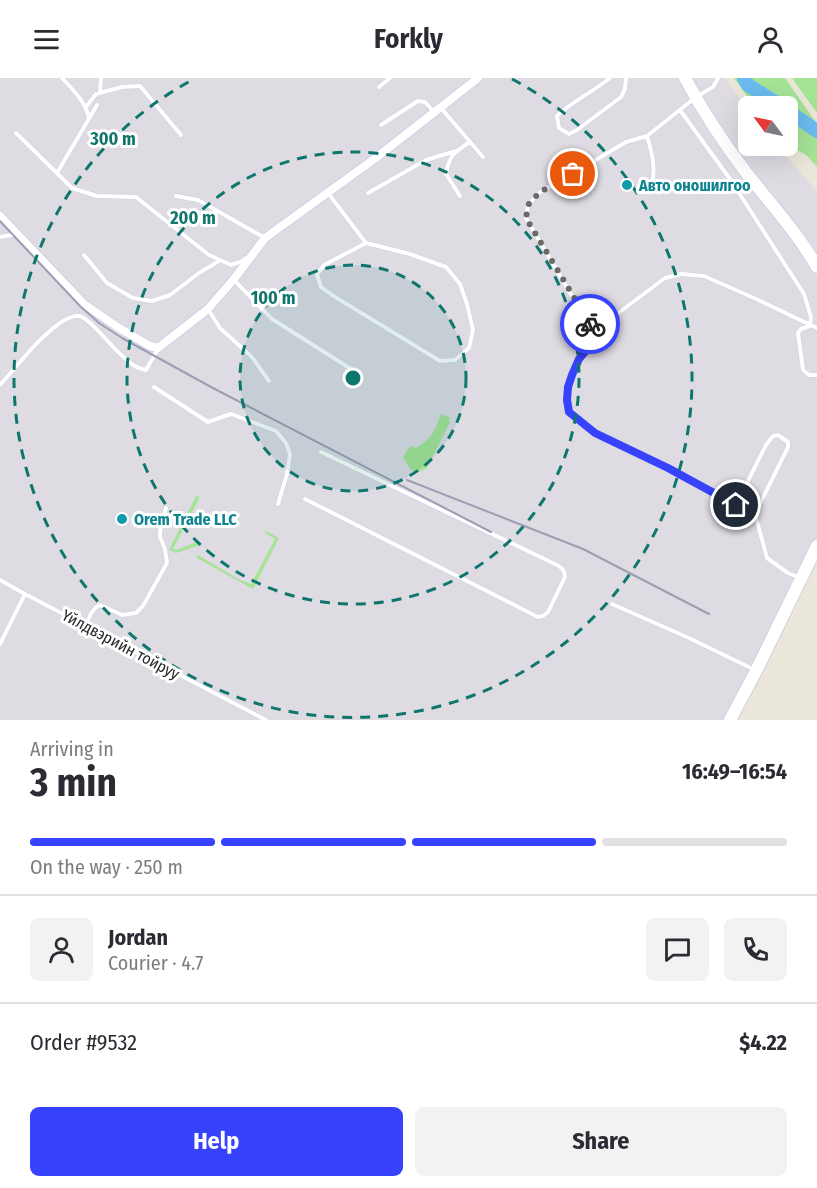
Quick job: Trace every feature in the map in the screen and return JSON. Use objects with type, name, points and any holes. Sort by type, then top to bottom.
[{"type":"main road","points":[[685,78],[718,132],[796,235],[817,267]]},
{"type":"main road","points":[[730,720],[817,546]]},
{"type":"street","points":[[0,216],[84,304],[119,328],[150,346],[158,348],[208,309],[265,238],[377,157],[478,78]]},
{"type":"lane","points":[[62,78],[86,107],[89,118]]},
{"type":"lane","points":[[100,93],[101,78]]},
{"type":"lane","points":[[379,87],[390,78]]},
{"type":"lane","points":[[610,78],[566,108],[557,117],[559,128],[569,134],[577,130],[621,97],[626,90],[626,78]]},
{"type":"lane","points":[[718,78],[712,87],[647,136],[626,142],[540,192],[528,205],[526,218],[593,332],[590,346],[579,359],[568,387],[569,412],[595,433],[755,514]]},
{"type":"lane","points":[[86,107],[96,94],[122,87],[140,86],[181,135]]},
{"type":"lane","points":[[381,125],[418,101],[425,102],[438,110],[483,157]]},
{"type":"lane","points":[[57,173],[97,105]]},
{"type":"lane","points":[[680,110],[730,179],[804,294],[811,317],[810,326]]},
{"type":"lane","points":[[15,133],[72,188],[97,196],[136,197],[219,261],[231,265],[243,261],[265,238],[198,200],[176,196]]},
{"type":"lane","points":[[647,136],[654,158],[652,185]]},
{"type":"lane","points":[[369,194],[426,160],[456,151],[470,142]]},
{"type":"lane","points":[[456,151],[448,162],[446,174],[460,196]]},
{"type":"lane","points":[[327,192],[366,243],[410,254],[446,267],[460,284],[467,304],[473,330],[469,348],[455,360],[440,361],[321,287],[317,275],[324,265],[366,243]]},
{"type":"lane","points":[[0,237],[17,234]]},
{"type":"lane","points":[[84,255],[107,283],[133,298],[152,301],[170,295],[219,261]]},
{"type":"lane","points":[[593,332],[665,278],[681,274],[704,276],[754,298],[816,328],[817,334]]},
{"type":"lane","points":[[234,279],[272,319],[359,374]]},
{"type":"lane","points":[[208,309],[220,328],[252,357],[269,381]]},
{"type":"lane","points":[[0,385],[35,344],[68,317],[79,316],[89,320],[138,369],[146,370],[158,348]]},
{"type":"lane","points":[[810,326],[801,329],[798,333],[803,370],[809,375],[817,375]]},
{"type":"lane","points":[[154,387],[208,422],[231,414],[276,431],[290,454],[278,504]]},
{"type":"lane","points":[[736,505],[766,445],[773,436],[783,437],[788,442],[788,447],[755,514],[767,558],[788,573],[802,578]]},
{"type":"lane","points":[[305,499],[538,616],[548,612],[565,577],[564,569],[557,565],[321,452]]},
{"type":"lane","points":[[86,626],[92,611],[97,606],[100,605],[122,615],[136,613],[143,606],[167,564],[165,549],[160,537],[166,508]]},
{"type":"lane","name":"Үйлдвэрийн тойруу","points":[[0,580],[266,720]]},
{"type":"lane","points":[[0,644],[25,594]]},
{"type":"lane","points":[[612,604],[756,671]]},
{"type":"shaded area","points":[[0,78],[725,78],[738,96],[738,156],[786,156],[817,191],[817,541],[723,720],[0,720]]},
{"type":"green space","points":[[734,78],[785,78],[798,96],[747,96]]},
{"type":"green space","points":[[792,78],[817,78],[817,113]]},
{"type":"green space","points":[[798,97],[817,124],[817,167],[806,155],[798,151]]},
{"type":"green space","points":[[441,414],[449,417],[450,422],[427,468],[417,473],[411,470],[403,457],[410,446],[416,448],[426,441],[435,430]]},
{"type":"green space","points":[[196,496],[200,497],[173,549],[197,542],[200,545],[176,553],[169,550]]},
{"type":"green space","points":[[266,531],[279,538],[253,589],[197,558],[198,555],[251,584],[275,539],[265,533]]},
{"type":"waterway","points":[[744,78],[748,85],[765,96]]},
{"type":"waterway","points":[[798,118],[817,131]]},
{"type":"railway","points":[[0,221],[80,306],[99,323],[122,338],[211,387],[491,532]]},
{"type":"railway","points":[[407,480],[583,549],[709,614]]},
{"type":"way so far","points":[[573,174],[540,192],[528,205],[526,218],[590,324]]},
{"type":"place","name":"Авто оношилгоо","points":[[627,185]]},
{"type":"place","name":"Orem Trade LLC","points":[[122,519]]},
{"type":"route","points":[[590,324],[593,332],[590,346],[579,359],[568,387],[569,412],[595,433],[668,468],[736,505]]}]
